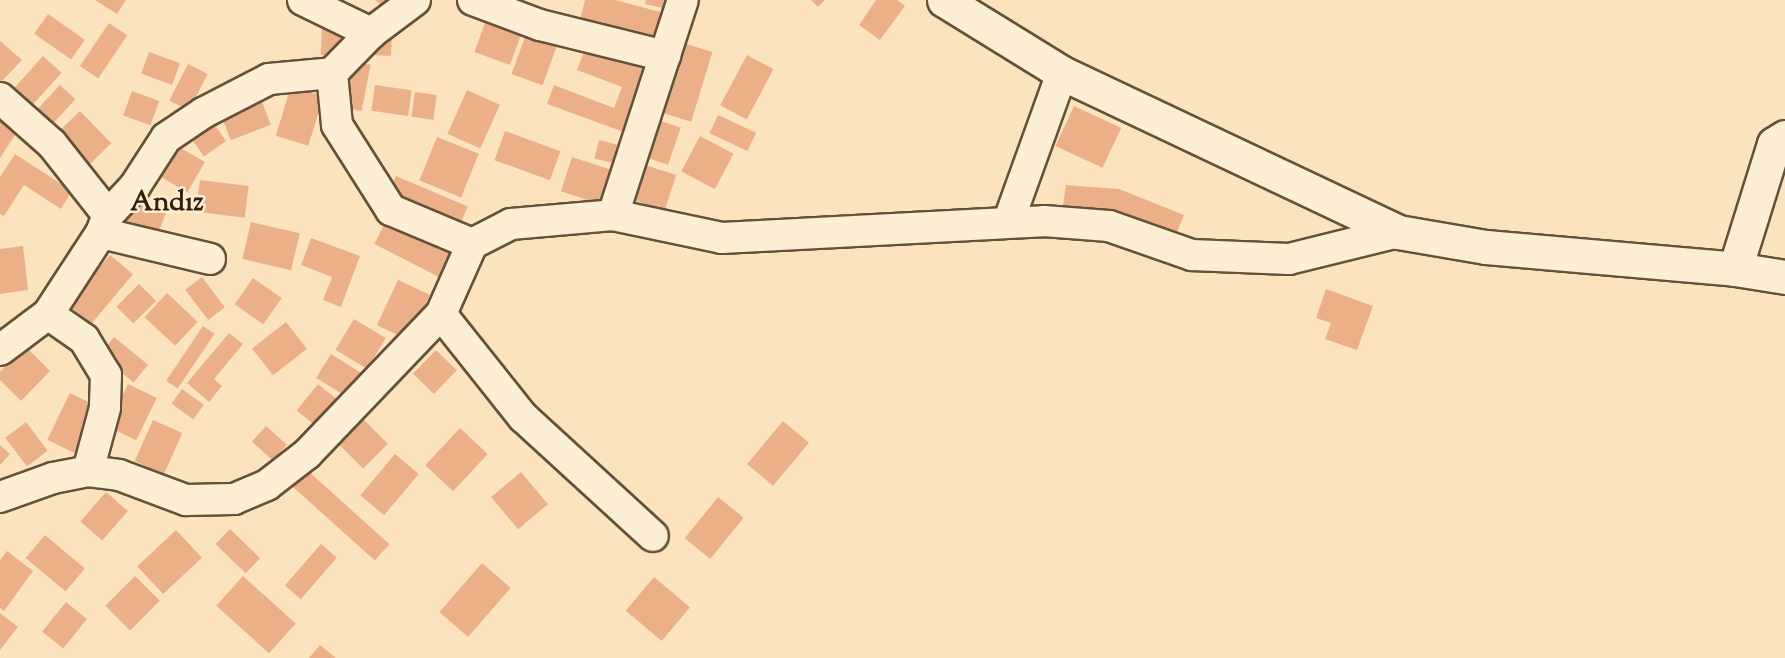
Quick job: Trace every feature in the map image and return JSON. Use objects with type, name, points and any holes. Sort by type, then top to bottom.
[{"type":"street","points":[[303,0],[371,33]]},
{"type":"street","points":[[0,350],[48,314],[105,224],[135,186],[166,138],[203,113],[268,79],[332,73],[371,33],[415,0]]},
{"type":"street","points":[[473,0],[545,12],[665,56]]},
{"type":"street","points":[[613,214],[683,0]]},
{"type":"street","points":[[944,0],[1062,73],[1398,232],[1486,247],[1735,269],[1785,277]]},
{"type":"street","points":[[332,73],[337,125],[391,210],[472,244]]},
{"type":"street","points":[[1009,220],[1062,73]]},
{"type":"street","points":[[0,98],[52,144],[105,224],[210,259]]},
{"type":"street","points":[[1735,269],[1774,144],[1785,137]]},
{"type":"street","points":[[0,497],[53,478],[88,471],[119,475],[186,500],[234,500],[267,485],[307,454],[441,314],[472,244],[511,224],[613,214],[722,238],[1009,220],[1109,226],[1192,255],[1289,259],[1398,232]]},
{"type":"street","points":[[48,314],[84,339],[105,375],[105,408],[88,471]]},
{"type":"street","points":[[441,314],[523,417],[653,536]]},
{"type":"building","points":[[95,0],[126,0],[117,14]]},
{"type":"building","points":[[375,0],[398,0],[390,12]]},
{"type":"building","points":[[585,0],[615,0],[668,14],[661,41],[580,20]]},
{"type":"building","points":[[646,0],[673,0],[671,10],[645,4]]},
{"type":"building","points":[[811,0],[825,0],[818,7]]},
{"type":"building","points":[[876,0],[897,0],[905,6],[880,40],[859,25]]},
{"type":"building","points":[[48,14],[85,40],[71,59],[34,34]]},
{"type":"building","points":[[486,20],[522,33],[510,65],[474,52]]},
{"type":"building","points":[[109,23],[127,35],[98,78],[80,66]]},
{"type":"building","points":[[529,26],[560,37],[543,85],[512,74]]},
{"type":"building","points":[[322,29],[341,30],[340,56],[321,55]]},
{"type":"building","points":[[373,34],[392,35],[391,56],[372,55]]},
{"type":"building","points":[[0,41],[22,60],[1,82],[0,80]]},
{"type":"building","points":[[680,42],[713,52],[691,122],[659,112]]},
{"type":"building","points":[[586,47],[647,69],[624,132],[547,104],[554,85],[614,108],[622,87],[577,70]]},
{"type":"building","points":[[149,52],[180,63],[172,85],[141,74]]},
{"type":"building","points":[[747,55],[773,69],[747,119],[720,105]]},
{"type":"building","points":[[43,56],[62,73],[31,106],[13,89]]},
{"type":"building","points":[[351,61],[371,65],[362,111],[342,107]]},
{"type":"building","points":[[188,64],[208,74],[189,111],[169,101]]},
{"type":"building","points":[[60,85],[75,99],[51,125],[36,111]]},
{"type":"building","points":[[375,85],[412,90],[408,116],[371,111]]},
{"type":"building","points":[[291,86],[324,96],[308,146],[276,136]]},
{"type":"building","points":[[467,90],[500,105],[480,148],[447,134]]},
{"type":"building","points":[[132,91],[159,101],[150,125],[123,115]]},
{"type":"building","points":[[415,92],[437,95],[433,120],[412,117]]},
{"type":"building","points":[[259,94],[271,125],[231,140],[219,109]]},
{"type":"building","points":[[1074,106],[1121,128],[1103,168],[1055,146]]},
{"type":"building","points":[[80,111],[111,143],[90,164],[58,132]]},
{"type":"building","points":[[718,115],[756,133],[748,151],[710,133]]},
{"type":"building","points":[[210,118],[226,141],[204,156],[188,133]]},
{"type":"building","points":[[658,120],[681,128],[668,165],[645,157]]},
{"type":"building","points":[[0,121],[17,132],[0,158]]},
{"type":"building","points":[[505,131],[560,151],[550,180],[494,160]]},
{"type":"building","points":[[700,136],[734,154],[715,189],[681,171]]},
{"type":"building","points":[[437,137],[479,154],[461,197],[419,181]]},
{"type":"building","points":[[599,140],[623,146],[619,164],[594,158]]},
{"type":"building","points":[[172,143],[205,162],[187,192],[154,173]]},
{"type":"building","points":[[15,154],[72,191],[61,209],[24,185],[4,216],[0,214],[0,177]]},
{"type":"building","points":[[572,157],[612,170],[601,204],[561,191]]},
{"type":"building","points":[[642,164],[676,175],[665,210],[631,199]]},
{"type":"building","points":[[396,176],[468,206],[458,230],[386,200]]},
{"type":"building","points":[[200,180],[249,186],[245,218],[196,212]]},
{"type":"building","points":[[1066,185],[1119,189],[1184,215],[1174,240],[1062,212]]},
{"type":"building","points":[[134,199],[166,212],[157,236],[124,223]]},
{"type":"building","points":[[387,219],[455,254],[442,278],[374,244]]},
{"type":"building","points":[[251,222],[300,233],[291,270],[242,259]]},
{"type":"building","points":[[311,238],[360,256],[341,307],[323,300],[332,277],[301,265]]},
{"type":"building","points":[[23,246],[28,290],[0,294],[0,249]]},
{"type":"building","points":[[110,255],[133,274],[91,324],[68,305]]},
{"type":"building","points":[[202,277],[225,307],[208,320],[185,290]]},
{"type":"building","points":[[253,278],[282,298],[263,324],[235,304]]},
{"type":"building","points":[[398,280],[430,295],[409,340],[377,325]]},
{"type":"building","points":[[139,284],[156,301],[133,324],[116,307]]},
{"type":"building","points":[[1326,289],[1373,306],[1357,350],[1325,339],[1331,323],[1316,318]]},
{"type":"building","points":[[167,293],[198,322],[175,346],[144,317]]},
{"type":"building","points":[[354,319],[386,338],[367,369],[335,350]]},
{"type":"building","points":[[286,322],[307,349],[273,375],[252,348]]},
{"type":"building","points":[[203,326],[215,334],[178,389],[166,381]]},
{"type":"building","points":[[229,333],[243,344],[214,379],[222,386],[209,402],[187,383]]},
{"type":"building","points":[[114,337],[148,365],[134,383],[100,355]]},
{"type":"building","points":[[25,346],[50,371],[21,401],[0,380],[0,372]]},
{"type":"building","points":[[436,350],[457,370],[434,394],[413,374]]},
{"type":"building","points":[[331,354],[364,375],[349,398],[316,378]]},
{"type":"building","points":[[128,384],[157,398],[136,440],[107,426]]},
{"type":"building","points":[[318,384],[340,402],[318,428],[297,410]]},
{"type":"building","points":[[182,389],[204,405],[193,419],[171,404]]},
{"type":"building","points":[[70,393],[99,407],[76,454],[47,440]]},
{"type":"building","points":[[361,417],[388,444],[363,469],[336,442]]},
{"type":"building","points":[[153,420],[182,433],[164,474],[135,461]]},
{"type":"building","points":[[783,421],[809,443],[773,486],[747,464]]},
{"type":"building","points":[[26,422],[48,451],[27,466],[5,438]]},
{"type":"building","points":[[266,426],[287,445],[273,460],[252,442]]},
{"type":"building","points":[[460,428],[488,454],[453,491],[425,465]]},
{"type":"building","points":[[0,445],[10,454],[0,465]]},
{"type":"building","points":[[395,454],[419,474],[384,515],[360,495]]},
{"type":"building","points":[[307,470],[389,544],[375,561],[292,486]]},
{"type":"building","points":[[521,472],[548,504],[518,529],[491,497]]},
{"type":"building","points":[[106,492],[128,511],[102,540],[80,521]]},
{"type":"building","points":[[718,497],[744,518],[710,559],[685,538]]},
{"type":"building","points":[[230,529],[260,558],[246,573],[215,544]]},
{"type":"building","points":[[176,530],[202,558],[163,594],[137,566]]},
{"type":"building","points":[[45,535],[85,568],[66,591],[26,558]]},
{"type":"building","points":[[321,544],[337,558],[301,599],[285,586]]},
{"type":"building","points":[[7,551],[33,571],[4,611],[0,608],[0,560]]},
{"type":"building","points":[[482,563],[511,588],[468,637],[439,612]]},
{"type":"building","points":[[135,576],[160,601],[130,630],[105,606]]},
{"type":"building","points":[[243,576],[296,624],[269,653],[216,606]]},
{"type":"building","points":[[654,577],[690,607],[662,641],[626,611]]},
{"type":"building","points":[[66,602],[87,619],[63,649],[42,632]]},
{"type":"building","points":[[0,613],[18,627],[0,650]]},
{"type":"building","points":[[320,645],[336,658],[309,658]]},
{"type":"district","name":"Andız","points":[[167,203]]}]
